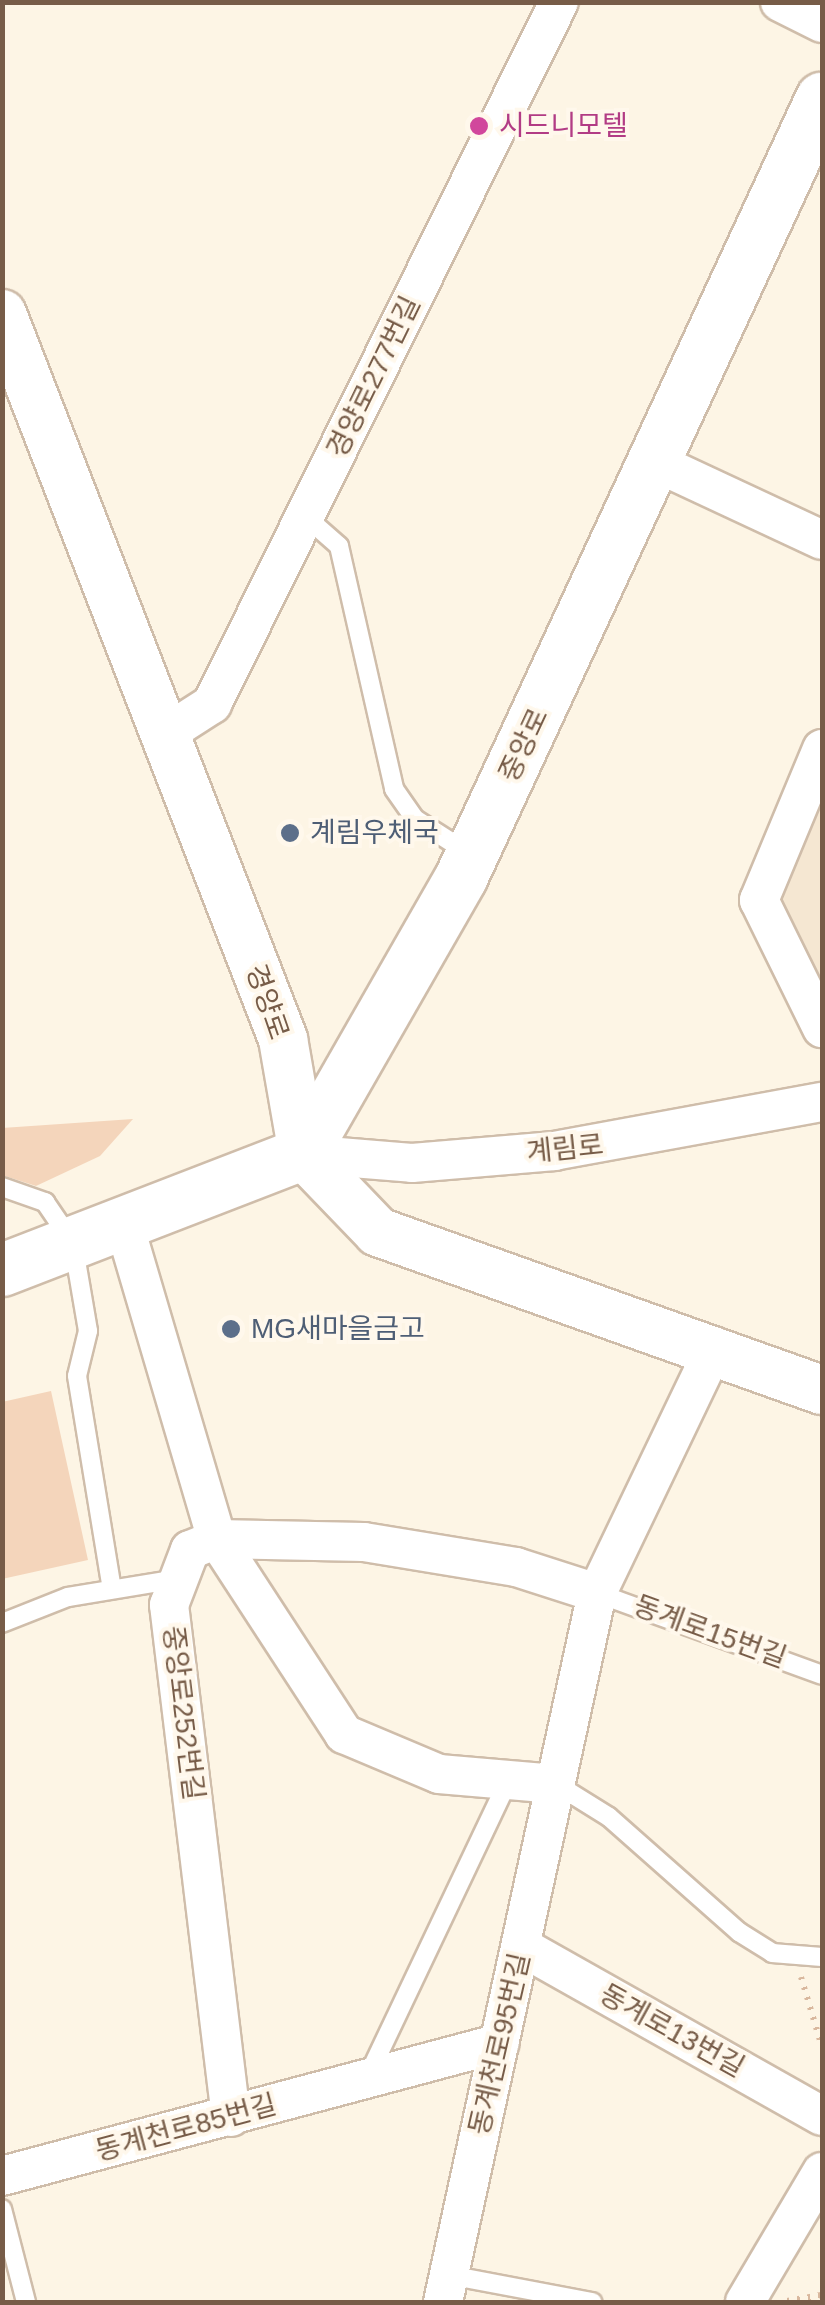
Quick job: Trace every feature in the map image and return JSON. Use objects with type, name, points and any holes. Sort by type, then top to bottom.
[{"type":"main road","name":"중앙로","points":[[303,1154],[472,855],[657,463],[822,99]]},
{"type":"main road","points":[[2,1270],[303,1154]]},
{"type":"street","name":"경양로277번길","points":[[167,733],[212,704],[559,2]]},
{"type":"street","points":[[780,2],[822,23]]},
{"type":"street","name":"경양로","points":[[2,314],[12,368],[167,733],[283,1039],[303,1154]]},
{"type":"street","points":[[657,463],[822,540]]},
{"type":"street","points":[[822,749],[759,900],[822,1028]]},
{"type":"street","name":"계림로","points":[[303,1154],[412,1162],[554,1151],[822,1102]]},
{"type":"street","points":[[303,1154],[378,1232],[715,1347],[822,1390]]},
{"type":"street","points":[[124,1224],[218,1538],[344,1734],[439,1774],[556,1784]]},
{"type":"street","name":"동계천로95번길","points":[[446,2289],[597,1593],[715,1347]]},
{"type":"street","points":[[177,1578],[190,1550],[218,1538],[448,1552],[597,1593]]},
{"type":"street","name":"중앙로252번길","points":[[177,1578],[170,1605],[231,2117]]},
{"type":"street","name":"동계로13번길","points":[[522,1947],[822,2116]]},
{"type":"street","name":"동계천로85번길","points":[[2,2176],[500,2043]]},
{"type":"street","points":[[745,2302],[822,2172]]},
{"type":"lane","points":[[306,517],[339,546],[394,790],[416,819],[472,855]]},
{"type":"lane","points":[[2,1187],[45,1202],[73,1244],[88,1331],[77,1376],[112,1588]]},
{"type":"lane","points":[[2,1623],[112,1588],[177,1578]]},
{"type":"lane","name":"동계로15번길","points":[[597,1593],[822,1674]]},
{"type":"lane","points":[[368,2077],[509,1778]]},
{"type":"lane","points":[[556,1784],[609,1817],[739,1932],[795,1956],[822,1957]]},
{"type":"lane","points":[[2,2209],[26,2302]]},
{"type":"lane","points":[[446,2289],[592,2302]]},
{"type":"path","points":[[795,1956],[822,2047]]},
{"type":"path","points":[[781,2302],[822,2295]]},
{"type":"shaded area","points":[[822,785],[822,986],[774,912]]},
{"type":"building","points":[[133,1119],[100,1156],[36,1186],[2,1175],[2,1128]]},
{"type":"building","points":[[51,1391],[88,1560],[2,1579],[2,1402]]},
{"type":"place","name":"시드니모텔","points":[[479,126]]},
{"type":"place","name":"계림우체국","points":[[290,833]]},
{"type":"place","name":"MG새마을금고","points":[[231,1329]]}]
